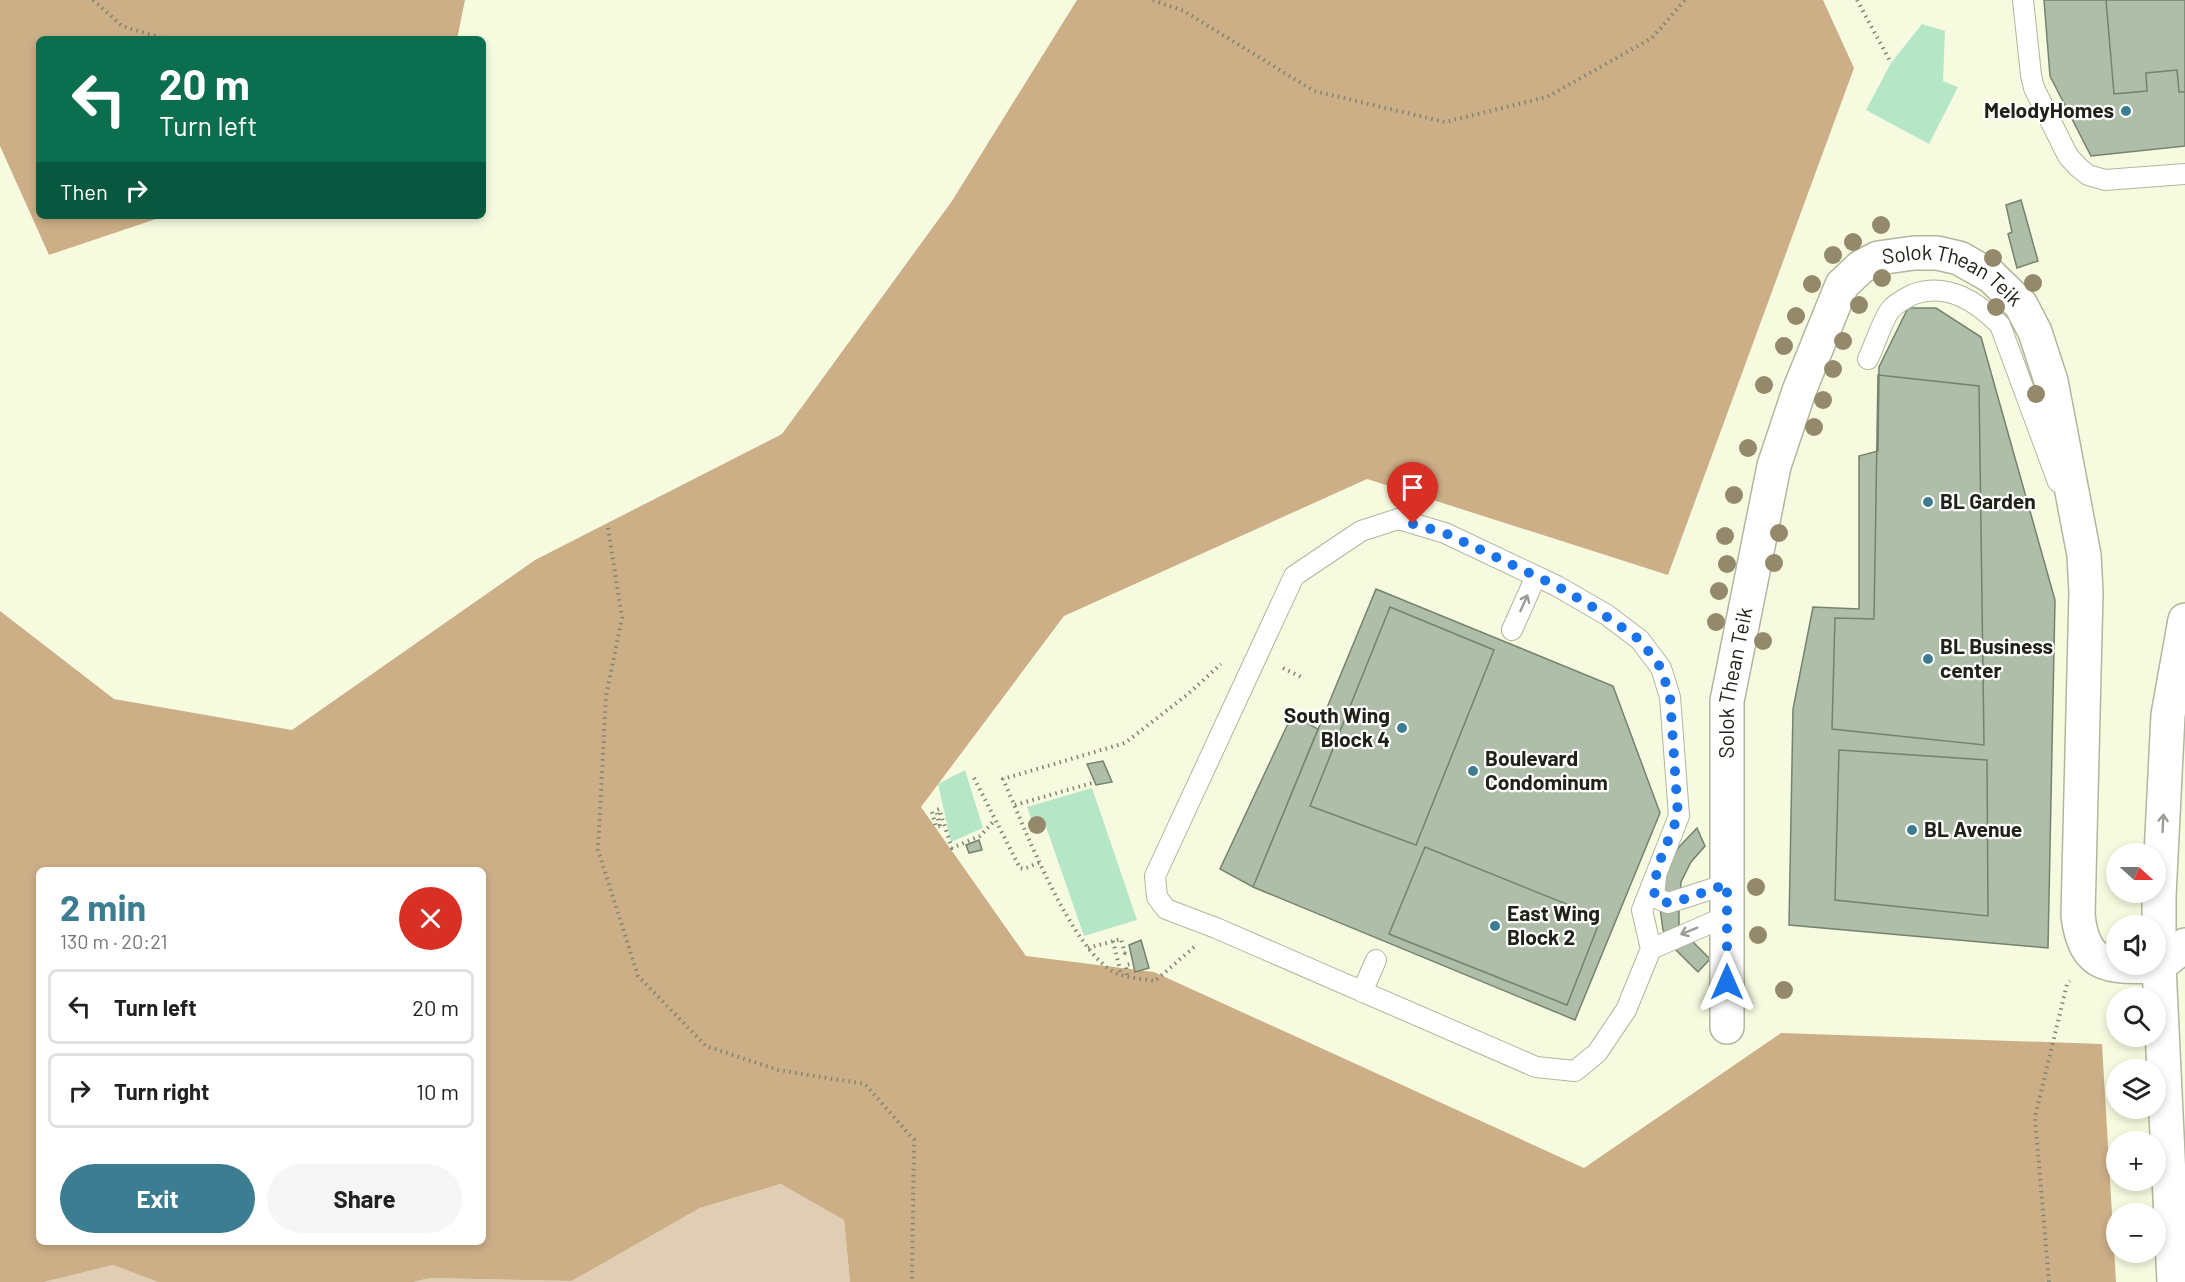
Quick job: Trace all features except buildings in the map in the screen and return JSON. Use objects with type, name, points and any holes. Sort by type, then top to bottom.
[{"type":"street","name":"Solok Thean Teik","points":[[1727,1027],[1727,701],[1774,466],[1799,391],[1842,285],[1861,267],[1878,258],[1914,252],[1938,253],[1959,258],[1991,276],[2021,306],[2035,332],[2051,381],[2084,555],[2086,592],[2078,915],[2080,934],[2091,954]]},
{"type":"street","points":[[2174,1282],[2172,973],[2159,896],[2168,715],[2185,620]]},
{"type":"street","points":[[2172,973],[2185,945]]},
{"type":"street","points":[[2091,954],[2106,963],[2121,967],[2172,973]]},
{"type":"lane","points":[[2023,0],[2034,88],[2068,156],[2078,167],[2088,175],[2105,180],[2185,174]]},
{"type":"lane","points":[[1868,359],[1890,310],[1904,298],[1923,291],[1945,290],[1985,310],[2001,325],[2084,555]]},
{"type":"lane","points":[[1651,949],[1642,910],[1678,816],[1670,697],[1661,668],[1640,640],[1607,615],[1536,576],[1445,533],[1398,519],[1361,531],[1294,576],[1155,876],[1157,897],[1166,909],[1216,928],[1536,1067],[1575,1071],[1597,1053],[1626,1010],[1651,949],[1727,900]]},
{"type":"lane","points":[[1512,630],[1536,576]]},
{"type":"lane","points":[[1657,868],[1654,897],[1668,903],[1727,900]]},
{"type":"lane","points":[[1362,992],[1376,960]]},
{"type":"path","points":[[93,0],[122,26],[155,36]]},
{"type":"path","points":[[1153,0],[1184,11],[1314,91],[1444,122],[1547,97],[1652,38],[1685,0]]},
{"type":"path","points":[[1857,0],[1891,63]]},
{"type":"path","points":[[608,528],[622,618],[606,696],[598,850],[638,976],[706,1046],[778,1070],[865,1084],[914,1140],[912,1282]]},
{"type":"path","points":[[1216,928],[1155,981],[1121,974],[1098,959],[1065,914],[1003,779],[1125,743],[1188,694],[1222,663],[1251,668]]},
{"type":"path","points":[[974,778],[1020,868],[1024,869],[1040,862]]},
{"type":"path","points":[[1014,805],[1092,783]]},
{"type":"path","points":[[932,812],[936,827],[940,826],[936,810],[939,809],[952,848],[980,836],[995,820]]},
{"type":"path","points":[[1088,948],[1121,939],[1125,953],[1130,951]]},
{"type":"path","points":[[1113,941],[1121,974]]},
{"type":"path","points":[[2049,1282],[2035,1117],[2067,984],[2091,954]]},
{"type":"path","points":[[1127,975],[1126,965],[1133,963]]},
{"type":"shaded area","points":[[0,0],[465,0],[458,36],[36,36],[36,219],[156,219],[49,255],[0,146]]},
{"type":"shaded area","points":[[1077,0],[1823,0],[1854,68],[1668,575],[1367,479],[1064,616],[921,807],[1026,956],[1154,972],[1584,1168],[1781,1033],[2102,1044],[2107,1131],[2106,1191],[2111,1191],[2111,1203],[2106,1203],[2106,1263],[2115,1263],[2116,1282],[850,1282],[844,1220],[781,1184],[700,1208],[572,1281],[430,1278],[413,1282],[158,1282],[113,1265],[44,1282],[0,1282],[0,611],[114,699],[292,730],[535,560],[782,434],[952,201]]},
{"type":"shaded area","points":[[1922,24],[1945,31],[1943,81],[1958,87],[1929,144],[1866,110],[1891,63]]},
{"type":"shaded area","points":[[965,770],[983,828],[951,842],[938,784]]},
{"type":"shaded area","points":[[1092,788],[1137,920],[1084,936],[1043,818],[1032,821],[1027,807]]},
{"type":"shaded area","points":[[782,1184],[844,1220],[850,1282],[413,1282],[430,1278],[572,1281],[700,1208]]},
{"type":"shaded area","points":[[113,1265],[158,1282],[44,1282]]},
{"type":"place","name":"MelodyHomes","points":[[2126,111]]},
{"type":"place","name":"BL Garden","points":[[1928,502]]},
{"type":"place","name":"BL Business center","points":[[1928,659]]},
{"type":"place","name":"South Wing Block 4","points":[[1402,728]]},
{"type":"place","name":"Boulevard Condominum","points":[[1473,771]]},
{"type":"place","name":"BL Avenue","points":[[1912,830]]},
{"type":"place","name":"East Wing Block 2","points":[[1495,926]]},
{"type":"route","points":[[1413,524],[1445,533],[1557,586],[1607,615],[1640,640],[1661,668],[1670,697],[1678,816],[1657,868],[1654,897],[1668,903],[1676,902],[1727,884],[1727,982]]}]
